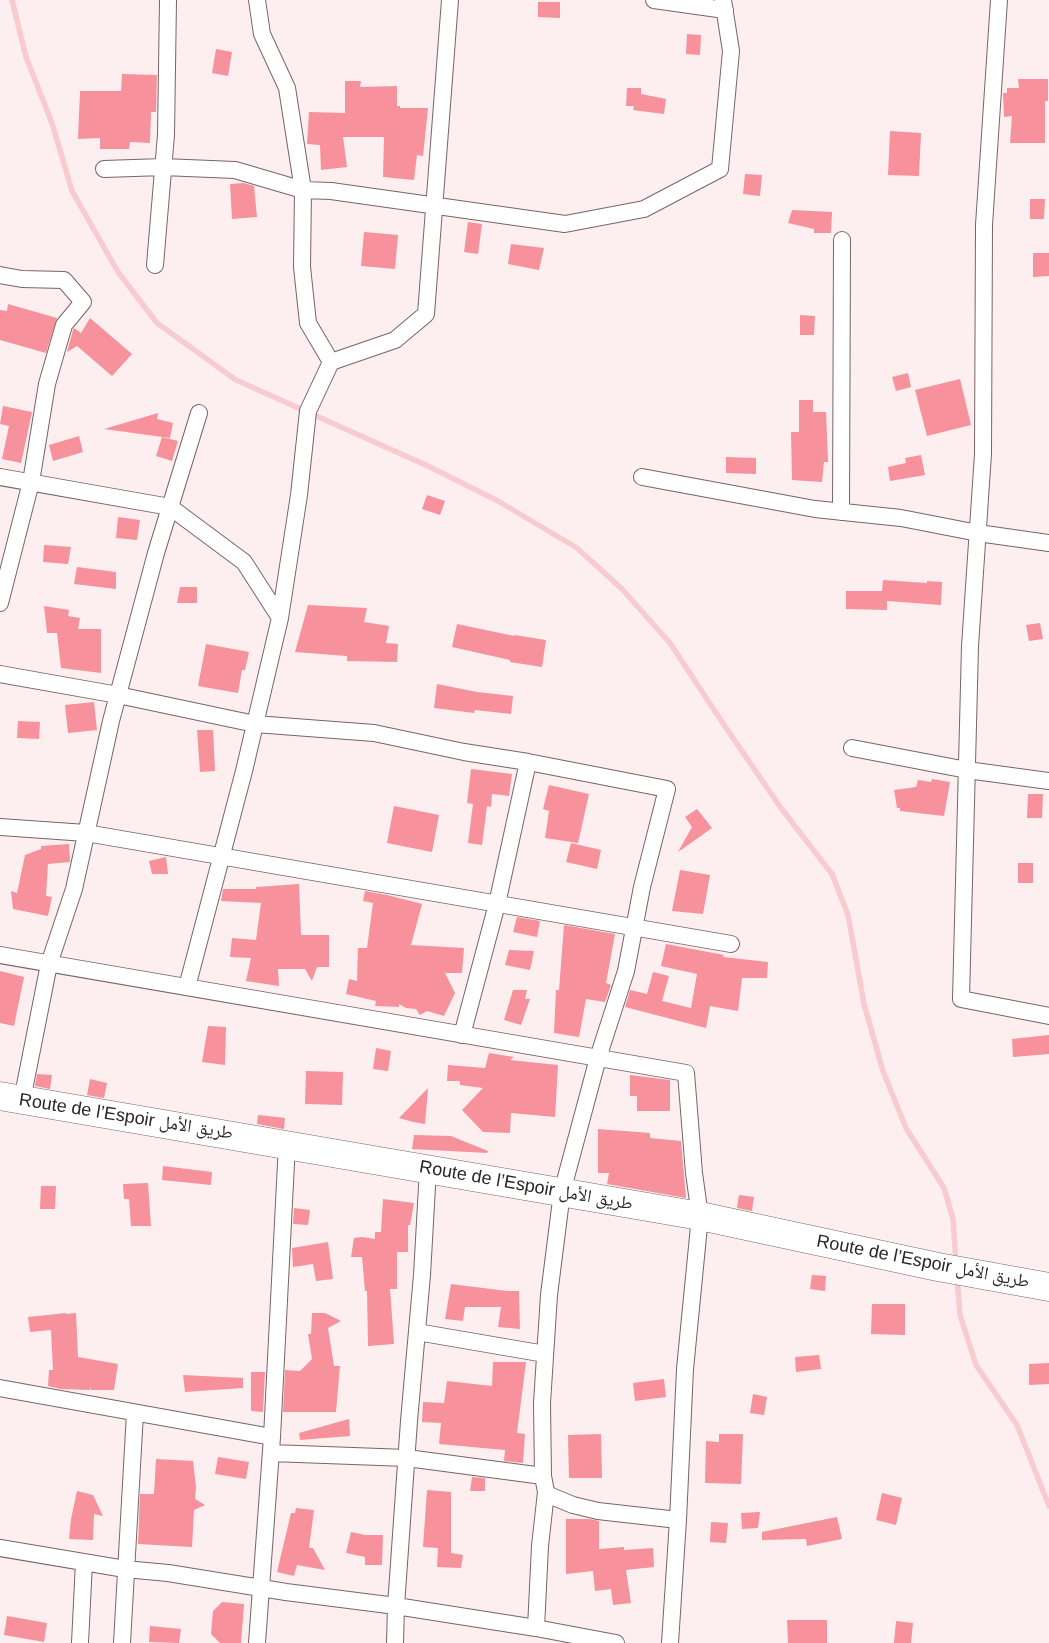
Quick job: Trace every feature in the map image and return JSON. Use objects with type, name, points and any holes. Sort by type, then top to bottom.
[{"type":"highway","name":"Route de l’Espoir طريق الأمل","points":[[11,1098],[700,1216],[938,1267],[1049,1287]]},
{"type":"street","points":[[155,265],[166,136],[168,0]]},
{"type":"street","points":[[258,0],[262,34],[287,88],[304,190],[302,267],[308,323],[331,362]]},
{"type":"street","points":[[187,987],[222,856],[280,618],[299,495],[308,411],[331,362],[395,340],[426,314],[450,0]]},
{"type":"street","points":[[104,169],[163,167],[235,170],[304,190],[331,191],[565,224],[644,209],[720,169],[731,51],[724,5],[654,0]]},
{"type":"street","points":[[1000,0],[984,225],[984,454],[970,646],[961,999],[1049,1016]]},
{"type":"street","points":[[842,240],[842,512]]},
{"type":"street","points":[[0,275],[22,279],[64,280],[83,302],[64,325],[46,384],[31,482],[0,603]]},
{"type":"street","points":[[11,1098],[49,964],[74,889],[118,695],[170,507],[199,413]]},
{"type":"street","points":[[642,476],[815,509],[902,518],[978,533],[1049,543]]},
{"type":"street","points":[[0,477],[170,507],[244,562],[280,618]]},
{"type":"street","points":[[0,674],[118,695],[255,724],[374,733],[464,752],[528,762],[667,789],[642,887],[626,971],[598,1058],[562,1192],[549,1294],[542,1403],[545,1484],[536,1628]]},
{"type":"street","points":[[852,748],[967,770],[1049,781]]},
{"type":"street","points":[[462,1034],[497,904],[528,762]]},
{"type":"street","points":[[0,827],[86,833],[731,944]]},
{"type":"street","points":[[0,955],[686,1073],[694,1174],[700,1216],[685,1369],[670,1643]]},
{"type":"street","points":[[257,1643],[271,1445],[286,1144]]},
{"type":"street","points":[[395,1643],[396,1606],[422,1275],[428,1169]]},
{"type":"street","points":[[1020,1282],[1049,1275]]},
{"type":"street","points":[[417,1332],[545,1354]]},
{"type":"street","points":[[0,1388],[135,1412],[271,1445],[407,1458],[545,1484]]},
{"type":"street","points":[[122,1643],[135,1412]]},
{"type":"street","points":[[545,1484],[551,1496],[598,1511],[678,1520]]},
{"type":"street","points":[[0,1548],[125,1569],[168,1573],[286,1592],[396,1606],[536,1628],[616,1643]]},
{"type":"street","points":[[80,1643],[84,1562]]},
{"type":"building","points":[[538,2],[560,2],[560,18],[538,17]]},
{"type":"building","points":[[687,34],[701,35],[700,55],[686,54]]},
{"type":"building","points":[[216,49],[232,52],[228,76],[212,73]]},
{"type":"building","points":[[122,74],[157,75],[156,112],[151,112],[150,143],[130,142],[129,149],[100,149],[100,138],[78,139],[80,91],[121,91]]},
{"type":"building","points":[[1018,79],[1048,79],[1048,101],[1045,101],[1045,143],[1010,143],[1012,116],[1004,117],[1003,93],[1007,93],[1007,88],[1019,88]]},
{"type":"building","points":[[345,81],[361,81],[360,87],[397,86],[397,106],[400,106],[400,108],[428,108],[423,156],[417,155],[414,180],[383,177],[384,137],[343,137],[347,167],[321,170],[320,145],[307,144],[309,112],[345,113]]},
{"type":"building","points":[[627,88],[641,88],[641,94],[666,99],[664,114],[633,110],[634,106],[626,106]]},
{"type":"building","points":[[890,131],[921,133],[919,176],[888,175]]},
{"type":"building","points":[[745,174],[762,175],[760,196],[743,194]]},
{"type":"building","points":[[244,183],[254,186],[257,217],[232,219],[230,184]]},
{"type":"building","points":[[1030,199],[1045,199],[1044,219],[1030,219]]},
{"type":"building","points":[[792,210],[832,212],[831,233],[814,233],[814,229],[788,223]]},
{"type":"building","points":[[468,222],[482,224],[478,254],[464,252]]},
{"type":"building","points":[[364,232],[398,235],[395,269],[361,266]]},
{"type":"building","points":[[511,244],[544,248],[539,270],[508,264]]},
{"type":"building","points":[[1033,253],[1049,253],[1049,276],[1033,277]]},
{"type":"building","points":[[8,304],[57,318],[46,353],[0,340],[0,310],[7,311]]},
{"type":"building","points":[[800,315],[815,316],[814,335],[800,335]]},
{"type":"building","points":[[90,318],[132,354],[112,376],[77,346],[67,352],[74,328],[81,333]]},
{"type":"building","points":[[908,373],[911,387],[896,391],[892,377]]},
{"type":"building","points":[[960,379],[971,425],[927,436],[915,390]]},
{"type":"building","points":[[799,400],[813,400],[813,412],[826,412],[828,462],[824,462],[822,482],[792,480],[791,432],[799,432]]},
{"type":"building","points":[[3,406],[32,412],[21,463],[2,459],[9,426],[0,424]]},
{"type":"building","points":[[158,413],[157,419],[173,423],[170,438],[104,429]]},
{"type":"building","points":[[79,436],[83,452],[53,461],[49,445]]},
{"type":"building","points":[[162,437],[178,441],[172,461],[156,456]]},
{"type":"building","points":[[921,455],[925,475],[890,481],[888,467],[906,463],[905,458]]},
{"type":"building","points":[[726,457],[756,458],[756,474],[726,473]]},
{"type":"building","points":[[427,495],[445,501],[440,515],[422,509]]},
{"type":"building","points":[[118,517],[140,520],[137,540],[116,538]]},
{"type":"building","points":[[44,545],[71,547],[68,564],[43,562]]},
{"type":"building","points":[[77,567],[116,572],[116,589],[74,584]]},
{"type":"building","points":[[883,580],[927,583],[927,581],[942,582],[941,605],[887,601],[887,610],[846,609],[846,591],[882,591]]},
{"type":"building","points":[[180,587],[197,587],[197,603],[177,603]]},
{"type":"building","points":[[308,605],[367,608],[364,622],[389,626],[386,643],[398,644],[397,662],[347,661],[347,656],[295,652]]},
{"type":"building","points":[[44,606],[69,610],[68,616],[80,618],[78,629],[101,629],[101,673],[61,668],[57,633],[47,633]]},
{"type":"building","points":[[1040,623],[1043,639],[1029,641],[1026,625]]},
{"type":"building","points":[[457,624],[514,636],[546,640],[542,667],[510,662],[510,660],[452,647]]},
{"type":"building","points":[[206,644],[249,652],[245,670],[242,670],[238,693],[198,686]]},
{"type":"building","points":[[437,684],[477,692],[513,696],[511,714],[475,710],[474,713],[434,708]]},
{"type":"building","points":[[94,702],[97,730],[68,733],[65,705]]},
{"type":"building","points":[[18,721],[40,722],[39,739],[17,738]]},
{"type":"building","points":[[197,730],[213,730],[215,771],[200,772]]},
{"type":"building","points":[[471,769],[512,774],[509,796],[492,794],[491,807],[487,806],[482,845],[468,843],[473,804],[467,803]]},
{"type":"building","points":[[932,779],[950,782],[944,816],[900,811],[900,808],[897,808],[894,790],[916,787],[918,780],[931,782]]},
{"type":"building","points":[[549,785],[589,794],[578,843],[545,838],[549,811],[543,809]]},
{"type":"building","points":[[1028,794],[1043,794],[1042,818],[1027,818]]},
{"type":"building","points":[[394,806],[439,815],[432,852],[387,843]]},
{"type":"building","points":[[697,809],[712,828],[678,852],[692,827],[685,817]]},
{"type":"building","points":[[571,843],[601,850],[597,869],[566,862]]},
{"type":"building","points":[[69,844],[70,862],[48,864],[46,896],[52,897],[48,916],[13,909],[11,891],[17,893],[25,855],[41,849],[41,846]]},
{"type":"building","points":[[166,857],[168,874],[152,874],[149,861]]},
{"type":"building","points":[[1018,863],[1033,863],[1033,883],[1018,883]]},
{"type":"building","points":[[680,870],[710,875],[703,914],[672,911]]},
{"type":"building","points":[[299,884],[301,935],[329,935],[329,967],[317,967],[312,981],[305,969],[278,969],[279,986],[246,981],[251,958],[230,957],[232,938],[256,940],[261,903],[221,901],[223,889],[256,889],[256,887]]},
{"type":"building","points":[[365,891],[422,904],[411,945],[464,948],[462,973],[445,973],[455,993],[444,1016],[427,1011],[420,1015],[416,1009],[406,1008],[399,1004],[399,1007],[375,1006],[376,1001],[346,994],[349,979],[357,981],[358,948],[367,948],[373,903],[363,901]]},
{"type":"building","points":[[517,917],[540,921],[537,937],[513,932]]},
{"type":"building","points":[[564,925],[615,934],[606,983],[611,985],[605,1002],[586,999],[579,1037],[554,1033],[556,990],[559,990]]},
{"type":"building","points":[[666,944],[724,955],[723,957],[768,962],[767,978],[742,978],[738,1011],[710,1006],[706,1028],[625,1007],[630,990],[647,994],[653,972],[669,976],[662,1001],[691,1008],[697,974],[661,966]]},
{"type":"building","points":[[509,950],[534,951],[530,970],[505,965]]},
{"type":"building","points":[[0,971],[24,977],[14,1026],[0,1023]]},
{"type":"building","points":[[513,990],[527,990],[525,999],[530,999],[521,1025],[504,1020]]},
{"type":"building","points":[[208,1026],[226,1027],[225,1065],[202,1062]]},
{"type":"building","points":[[1049,1035],[1049,1054],[1013,1057],[1012,1039]]},
{"type":"building","points":[[376,1048],[391,1051],[388,1071],[373,1069]]},
{"type":"building","points":[[489,1053],[514,1057],[510,1060],[558,1065],[555,1117],[511,1113],[510,1133],[483,1132],[462,1110],[483,1088],[460,1085],[460,1081],[447,1081],[448,1065],[485,1068]]},
{"type":"building","points":[[306,1071],[343,1072],[342,1105],[305,1104]]},
{"type":"building","points":[[37,1074],[52,1075],[50,1089],[35,1086]]},
{"type":"building","points":[[630,1075],[670,1080],[670,1111],[637,1111],[637,1096],[630,1096]]},
{"type":"building","points":[[90,1079],[107,1083],[104,1098],[87,1095]]},
{"type":"building","points":[[428,1088],[425,1124],[399,1118]]},
{"type":"building","points":[[258,1115],[285,1118],[284,1129],[257,1124]]},
{"type":"building","points":[[598,1129],[650,1133],[650,1138],[681,1141],[686,1198],[607,1184],[609,1173],[598,1173]]},
{"type":"building","points":[[414,1135],[451,1136],[488,1151],[487,1153],[412,1149]]},
{"type":"building","points":[[163,1166],[212,1172],[211,1185],[162,1180]]},
{"type":"building","points":[[148,1183],[151,1226],[131,1226],[129,1199],[124,1199],[123,1184]]},
{"type":"building","points":[[41,1186],[56,1186],[55,1209],[40,1209]]},
{"type":"building","points":[[739,1195],[754,1197],[752,1211],[737,1208]]},
{"type":"building","points":[[383,1199],[414,1203],[410,1225],[408,1225],[408,1252],[397,1252],[397,1289],[390,1289],[394,1344],[368,1346],[367,1291],[365,1291],[362,1257],[351,1257],[354,1238],[375,1239],[375,1232],[381,1232]]},
{"type":"building","points":[[294,1208],[310,1210],[308,1225],[293,1224]]},
{"type":"building","points":[[328,1242],[333,1279],[316,1281],[313,1264],[293,1267],[292,1248]]},
{"type":"building","points":[[812,1275],[826,1276],[825,1291],[810,1289]]},
{"type":"building","points":[[451,1284],[519,1291],[520,1329],[498,1327],[501,1307],[465,1307],[463,1321],[445,1319]]},
{"type":"building","points":[[872,1304],[905,1304],[905,1335],[871,1334]]},
{"type":"building","points":[[76,1313],[78,1357],[118,1364],[114,1390],[91,1390],[91,1387],[90,1390],[61,1389],[48,1386],[49,1370],[53,1370],[51,1330],[30,1332],[28,1317]]},
{"type":"building","points":[[312,1313],[325,1313],[341,1321],[328,1328],[334,1366],[340,1366],[336,1412],[283,1412],[285,1370],[300,1371],[312,1359],[308,1334],[311,1334]]},
{"type":"building","points":[[819,1355],[821,1369],[796,1372],[795,1357]]},
{"type":"building","points":[[493,1362],[526,1362],[517,1433],[525,1434],[523,1463],[504,1461],[505,1450],[439,1444],[441,1423],[422,1422],[423,1402],[444,1403],[447,1381],[492,1386]]},
{"type":"building","points":[[1049,1363],[1049,1384],[1029,1385],[1029,1364]]},
{"type":"building","points":[[251,1372],[265,1372],[263,1412],[251,1411]]},
{"type":"building","points":[[183,1375],[243,1378],[243,1388],[185,1392]]},
{"type":"building","points":[[664,1379],[666,1397],[635,1401],[633,1383]]},
{"type":"building","points":[[753,1394],[767,1397],[764,1415],[750,1413]]},
{"type":"building","points":[[349,1419],[350,1436],[300,1440],[299,1433]]},
{"type":"building","points":[[601,1434],[602,1478],[569,1478],[568,1435]]},
{"type":"building","points":[[719,1434],[743,1434],[741,1484],[705,1483],[706,1441],[719,1442]]},
{"type":"building","points":[[218,1457],[249,1462],[246,1479],[215,1474]]},
{"type":"building","points":[[156,1459],[193,1461],[196,1487],[195,1499],[205,1505],[194,1510],[192,1547],[138,1544],[140,1494],[154,1494]]},
{"type":"building","points":[[472,1477],[485,1478],[485,1491],[470,1491]]},
{"type":"building","points":[[427,1490],[451,1492],[451,1553],[463,1555],[461,1568],[437,1567],[438,1548],[423,1547]]},
{"type":"building","points":[[77,1491],[93,1495],[103,1516],[94,1514],[93,1540],[69,1539]]},
{"type":"building","points":[[882,1493],[902,1498],[896,1525],[876,1520]]},
{"type":"building","points":[[296,1508],[314,1510],[309,1548],[313,1548],[325,1570],[297,1565],[294,1576],[277,1572],[291,1513],[295,1513]]},
{"type":"building","points":[[760,1512],[758,1528],[742,1529],[741,1513]]},
{"type":"building","points":[[837,1517],[842,1539],[807,1546],[806,1539],[762,1540],[762,1532]]},
{"type":"building","points":[[566,1519],[599,1521],[599,1549],[624,1547],[624,1550],[653,1548],[654,1567],[626,1570],[631,1603],[613,1605],[611,1589],[595,1591],[593,1571],[566,1574]]},
{"type":"building","points":[[711,1522],[728,1523],[726,1543],[710,1542]]},
{"type":"building","points":[[351,1532],[365,1535],[383,1535],[382,1565],[365,1565],[365,1557],[346,1553]]},
{"type":"building","points":[[222,1602],[244,1604],[241,1643],[220,1643],[211,1634],[213,1611]]},
{"type":"building","points":[[7,1616],[47,1623],[44,1642],[4,1635]]},
{"type":"building","points":[[787,1620],[827,1620],[827,1643],[788,1643]]},
{"type":"building","points":[[896,1621],[913,1623],[911,1643],[894,1643]]},
{"type":"building","points":[[150,1626],[181,1629],[179,1643],[149,1642]]},
{"type":"waterway","points":[[12,0],[26,57],[52,123],[72,191],[118,272],[157,323],[236,380],[428,466],[498,501],[577,548],[622,589],[670,643],[781,808],[832,874],[848,915],[864,1004],[883,1071],[906,1128],[944,1188],[953,1219],[956,1262]]},
{"type":"waterway","points":[[957,1278],[960,1315],[976,1365],[1017,1425],[1049,1506]]}]
